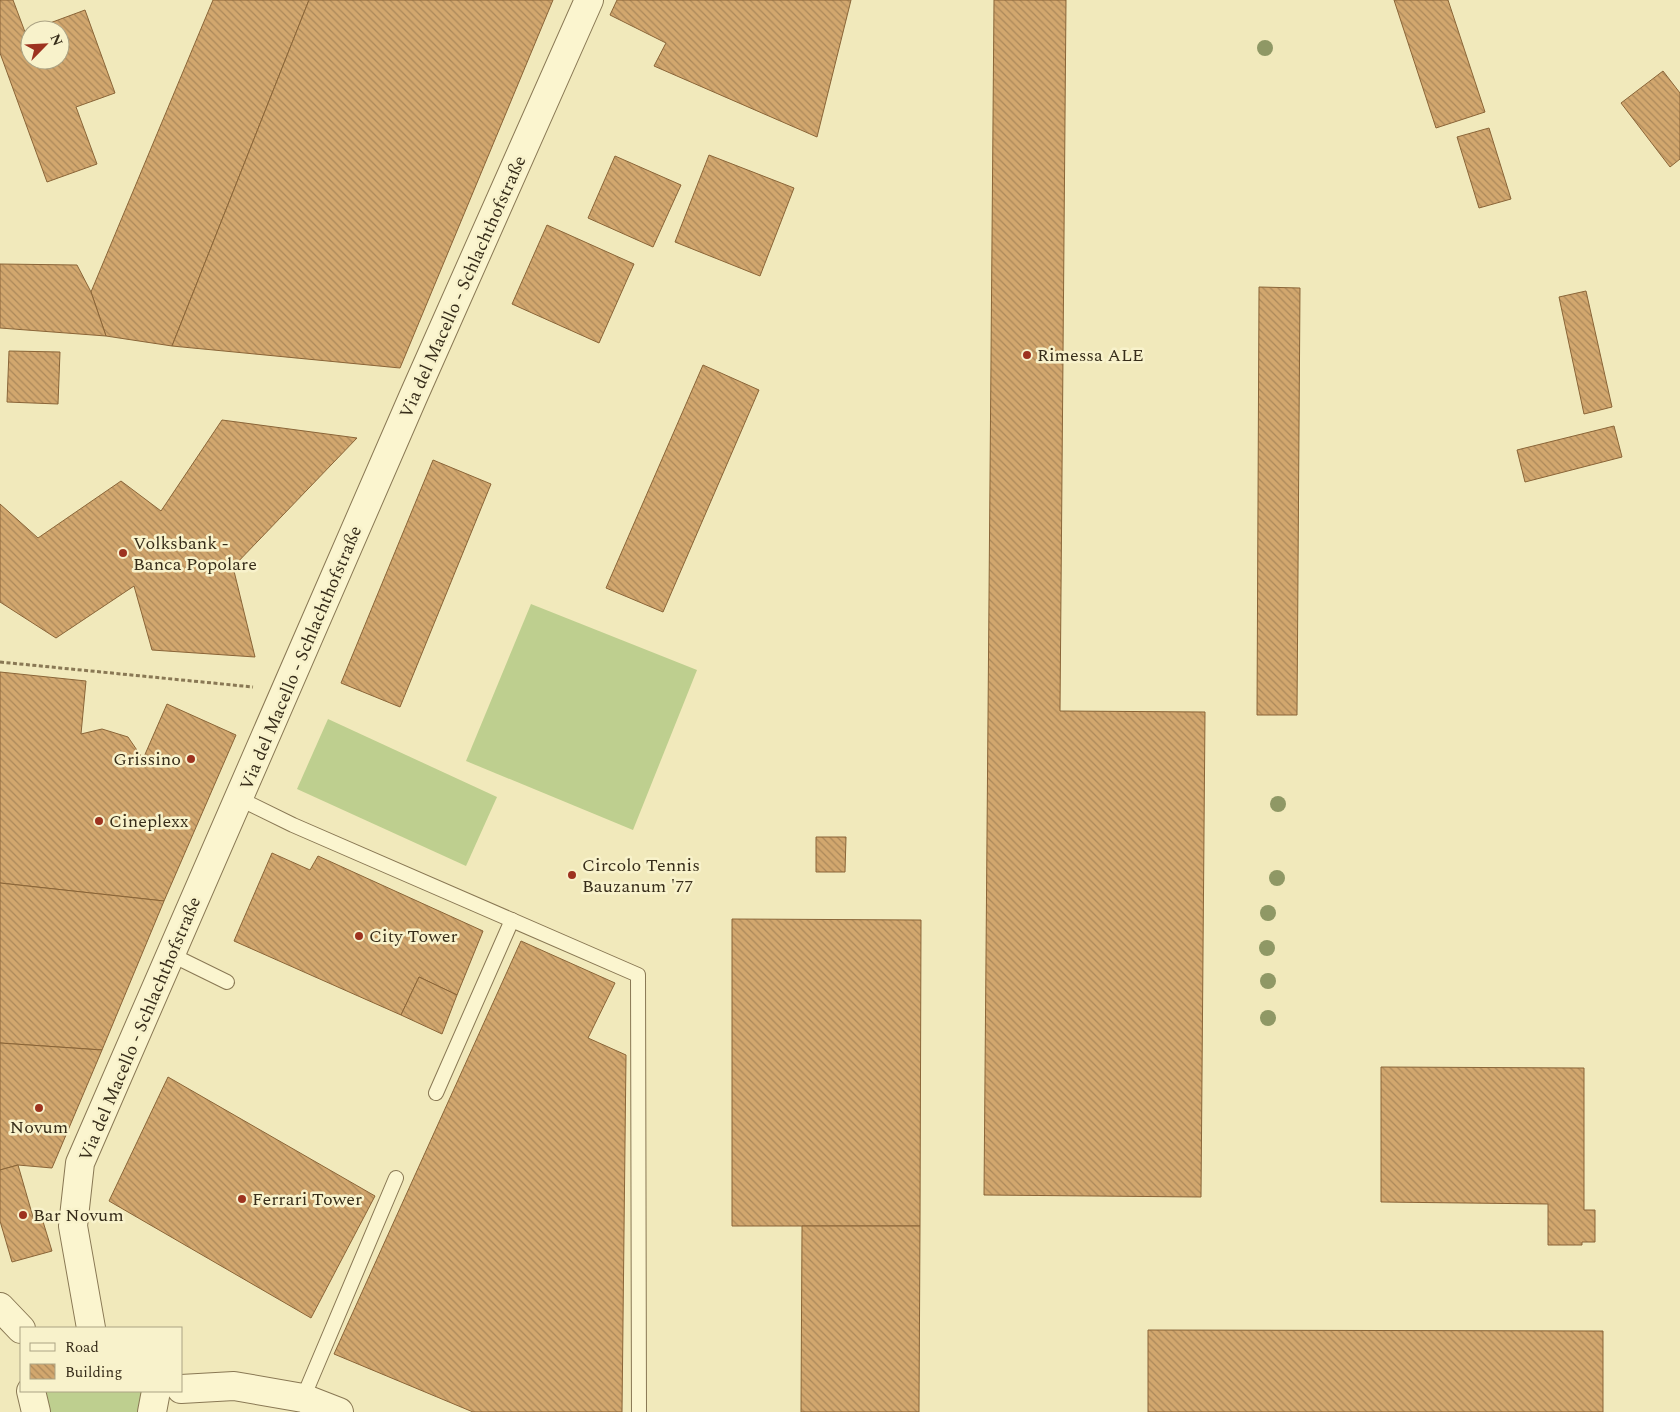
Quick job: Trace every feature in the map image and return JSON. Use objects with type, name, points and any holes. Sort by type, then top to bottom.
[{"type":"street","name":"Via del Macello - Schlachthofstraße","points":[[91,1327],[73,1226],[80,1163],[589,0]]},
{"type":"street","points":[[0,1307],[20,1328]]},
{"type":"street","points":[[182,1389],[234,1386],[303,1398],[339,1412]]},
{"type":"street","points":[[31,1392],[36,1412]]},
{"type":"street","points":[[152,1412],[156,1392]]},
{"type":"lane","points":[[240,799],[293,825],[638,975],[640,1412]]},
{"type":"lane","points":[[436,1093],[512,920]]},
{"type":"lane","points":[[172,955],[227,982]]},
{"type":"lane","points":[[303,1398],[396,1178]]},
{"type":"path","points":[[0,662],[286,690]]},
{"type":"green space","points":[[531,604],[697,670],[633,830],[466,761]]},
{"type":"green space","points":[[328,719],[497,797],[466,866],[297,789]]},
{"type":"green space","points":[[43,1392],[146,1392],[142,1412],[47,1412]]},
{"type":"building","points":[[0,0],[13,0],[20,20],[20,70],[70,70],[70,20],[58,20],[85,10],[115,93],[76,107],[97,164],[47,182],[0,53]]},
{"type":"building","points":[[213,0],[309,0],[172,346],[106,336],[91,292]]},
{"type":"building","points":[[309,0],[553,0],[400,368],[172,346]]},
{"type":"building","points":[[617,0],[851,0],[817,137],[654,66],[666,43],[610,15]]},
{"type":"building","name":"Rimessa ALE","points":[[994,0],[1066,0],[1060,711],[1205,712],[1201,1197],[984,1195]]},
{"type":"building","points":[[1394,0],[1448,0],[1485,112],[1436,128]]},
{"type":"building","points":[[1663,71],[1680,93],[1680,159],[1670,167],[1621,103]]},
{"type":"building","points":[[1489,128],[1511,199],[1479,208],[1457,137]]},
{"type":"building","points":[[709,155],[794,188],[760,276],[675,242]]},
{"type":"building","points":[[615,156],[681,185],[653,247],[588,218]]},
{"type":"building","points":[[547,225],[634,264],[599,343],[512,304]]},
{"type":"building","points":[[0,264],[77,265],[91,292],[106,336],[0,328]]},
{"type":"building","points":[[1259,287],[1300,288],[1297,715],[1257,715]]},
{"type":"building","points":[[1586,291],[1612,407],[1584,414],[1559,297]]},
{"type":"building","points":[[9,351],[60,352],[58,404],[7,402]]},
{"type":"building","points":[[703,365],[759,390],[663,612],[606,588]]},
{"type":"building","name":"Volksbank - Banca Popolare","points":[[222,420],[357,438],[233,567],[255,657],[152,650],[134,586],[56,638],[0,602],[0,504],[38,538],[121,481],[161,511]]},
{"type":"building","points":[[1614,426],[1622,457],[1525,482],[1517,450]]},
{"type":"building","points":[[433,460],[491,484],[400,707],[341,683]]},
{"type":"building","name":"Cineplexx","points":[[0,672],[86,681],[81,734],[102,729],[128,737],[143,759],[167,704],[236,735],[164,901],[0,883]]},
{"type":"building","points":[[816,837],[846,837],[845,872],[816,872]]},
{"type":"building","name":"City Tower","points":[[272,853],[310,870],[318,856],[483,931],[457,995],[419,977],[401,1015],[234,941]]},
{"type":"building","points":[[0,883],[164,901],[102,1050],[0,1043]]},
{"type":"building","points":[[732,919],[921,920],[920,1226],[732,1226]]},
{"type":"building","points":[[521,941],[615,983],[588,1038],[626,1055],[622,1412],[473,1412],[334,1354]]},
{"type":"building","points":[[419,977],[457,995],[442,1034],[401,1015]]},
{"type":"building","name":"Novum","points":[[0,1043],[102,1050],[52,1168],[18,1165],[0,1170]]},
{"type":"building","points":[[1381,1067],[1584,1068],[1584,1210],[1595,1210],[1595,1242],[1582,1242],[1582,1245],[1548,1245],[1548,1204],[1381,1202]]},
{"type":"building","name":"Ferrari Tower","points":[[168,1077],[375,1196],[311,1318],[109,1201]]},
{"type":"building","points":[[18,1165],[33,1217],[41,1215],[52,1251],[12,1262],[0,1221],[0,1170]]},
{"type":"building","points":[[802,1226],[920,1226],[919,1412],[801,1412]]},
{"type":"building","points":[[1148,1330],[1603,1331],[1603,1412],[1148,1412]]},
{"type":"place","name":"Rimessa ALE","points":[[1027,355]]},
{"type":"place","name":"Volksbank - Banca Popolare","points":[[123,553]]},
{"type":"place","name":"Grissino","points":[[191,759]]},
{"type":"place","name":"Cineplexx","points":[[99,821]]},
{"type":"place","name":"Circolo Tennis Bauzanum '77","points":[[572,875]]},
{"type":"place","name":"City Tower","points":[[359,936]]},
{"type":"place","name":"Novum","points":[[39,1108]]},
{"type":"place","name":"Ferrari Tower","points":[[242,1199]]},
{"type":"place","name":"Bar Novum","points":[[23,1215]]}]
